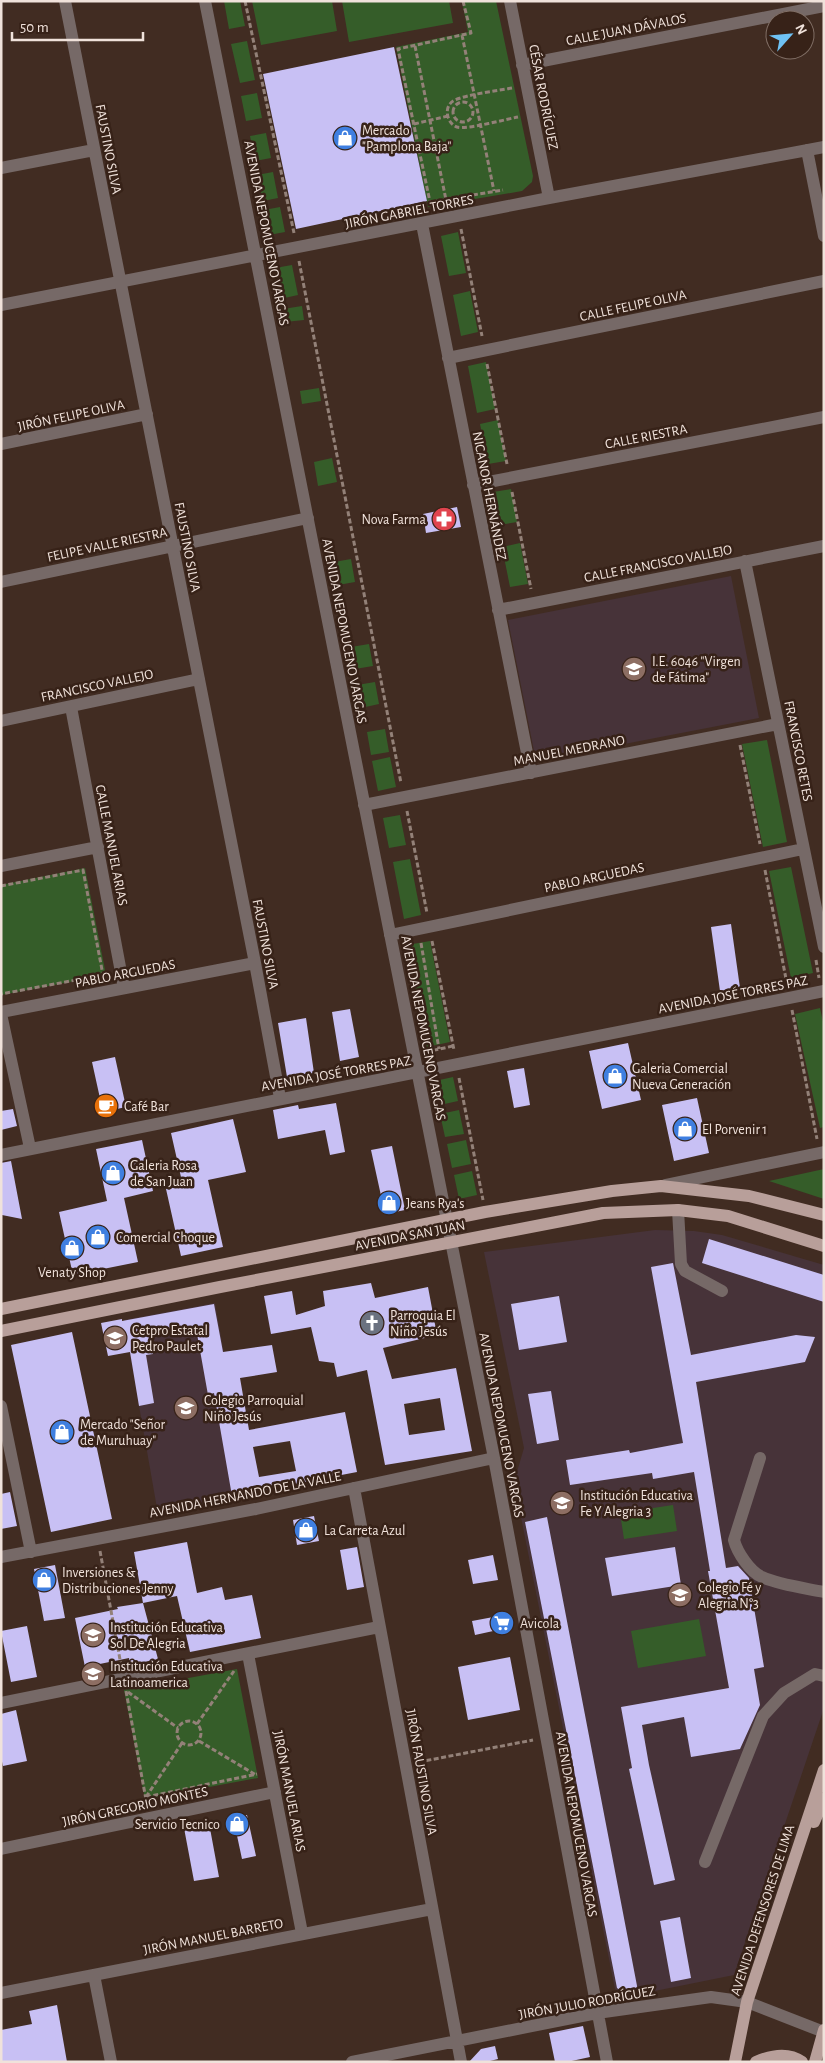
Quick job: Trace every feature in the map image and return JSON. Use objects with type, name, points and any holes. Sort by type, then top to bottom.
[{"type":"main road","name":"AVENIDA SAN JUAN","points":[[1,1309],[485,1212],[612,1191],[661,1186],[749,1196],[824,1215]]},
{"type":"main road","name":"AVENIDA SAN JUAN","points":[[1,1331],[603,1213],[678,1210],[728,1216],[824,1246]]},
{"type":"main road","name":"AVENIDA DEFENSORES DE LIMA","points":[[734,2062],[747,2002],[824,1770]]},
{"type":"main road","points":[[771,1929],[824,1799]]},
{"type":"main road","points":[[815,2062],[824,2031]]},
{"type":"main road","points":[[756,2062],[778,2055],[791,2055],[802,2062]]},
{"type":"street","name":"FAUSTINO SILVA","points":[[65,1],[280,1098]]},
{"type":"street","name":"AVENIDA NEPOMUCENO VARGAS","points":[[205,1],[494,1458],[607,2062]]},
{"type":"street","name":"CÉSAR RODRÍGUEZ","points":[[510,1],[549,198]]},
{"type":"street","name":"CALLE JUAN DÁVALOS","points":[[522,65],[824,6]]},
{"type":"street","name":"JIRÓN GABRIEL TORRES","points":[[1,305],[549,198],[824,147]]},
{"type":"street","points":[[1,168],[94,150]]},
{"type":"street","points":[[807,150],[824,236]]},
{"type":"street","name":"NICANOR HERNÁNDEZ","points":[[422,224],[531,773]]},
{"type":"street","name":"CALLE FELIPE OLIVA","points":[[448,358],[824,281]]},
{"type":"street","name":"JIRÓN FELIPE OLIVA","points":[[1,444],[147,414]]},
{"type":"street","name":"CALLE RIESTRA","points":[[473,485],[824,417]]},
{"type":"street","name":"FELIPE VALLE RIESTRA","points":[[1,582],[308,518]]},
{"type":"street","name":"CALLE FRANCISCO VALLEJO","points":[[498,610],[824,546]]},
{"type":"street","name":"FRANCISCO RETES","points":[[745,561],[824,947]]},
{"type":"street","name":"FRANCISCO VALLEJO","points":[[1,721],[199,679]]},
{"type":"street","name":"CALLE MANUEL ARIAS","points":[[71,707],[124,988]]},
{"type":"street","name":"MANUEL MEDRANO","points":[[364,805],[778,724]]},
{"type":"street","points":[[1,866],[98,847]]},
{"type":"street","name":"PABLO ARGUEDAS","points":[[390,935],[803,849]]},
{"type":"street","name":"PABLO ARGUEDAS","points":[[1,1013],[255,963]]},
{"type":"street","name":"AVENIDA JOSÉ TORRES PAZ","points":[[1,1155],[824,991]]},
{"type":"street","points":[[1,1013],[30,1148]]},
{"type":"street","points":[[661,1186],[822,1153]]},
{"type":"street","points":[[678,1210],[681,1264],[685,1271],[722,1291]]},
{"type":"street","points":[[1,1406],[31,1552]]},
{"type":"street","name":"AVENIDA HERNANDO DE LA VALLE","points":[[1,1558],[354,1488],[494,1458]]},
{"type":"street","points":[[760,1458],[734,1540],[736,1548],[760,1577],[824,1592]]},
{"type":"street","name":"JIRÓN FAUSTINO SILVA","points":[[354,1488],[461,2062]]},
{"type":"street","points":[[1,1703],[379,1627]]},
{"type":"street","name":"JIRÓN MANUEL ARIAS","points":[[248,1654],[302,1933]]},
{"type":"street","points":[[705,1862],[763,1716],[784,1693],[815,1674],[824,1676]]},
{"type":"street","name":"JIRÓN GREGORIO MONTES","points":[[1,1849],[275,1792]]},
{"type":"street","name":"JIRÓN MANUEL BARRETO","points":[[1,1993],[432,1909]]},
{"type":"street","points":[[94,1975],[111,2062]]},
{"type":"street","name":"JIRÓN JULIO RODRÍGUEZ","points":[[352,2062],[597,2013],[710,1997],[747,2002],[824,2031]]},
{"type":"path","points":[[245,1],[297,248],[485,1212]]},
{"type":"path","points":[[463,1],[470,33],[398,50],[430,202],[512,189]]},
{"type":"path","points":[[462,35],[494,192]]},
{"type":"path","points":[[415,46],[446,200],[454,217],[484,350],[534,603]]},
{"type":"path","points":[[514,97],[512,88],[456,99],[449,106],[448,116],[450,121],[457,127],[462,128],[518,117],[520,125]]},
{"type":"path","points":[[463,102],[470,104],[473,113],[470,120],[461,123],[455,119],[452,113],[456,104],[463,102]]},
{"type":"path","points":[[414,124],[448,116]]},
{"type":"path","points":[[738,732],[822,1153]]},
{"type":"path","points":[[1,886],[83,870],[103,975],[1,994]]},
{"type":"path","points":[[420,937],[439,1049]]},
{"type":"path","points":[[414,1054],[453,1046]]},
{"type":"path","points":[[226,1671],[236,1669]]},
{"type":"path","points":[[236,1669],[238,1679]]},
{"type":"path","points":[[197,1724],[236,1669]]},
{"type":"path","points":[[135,1689],[126,1691],[178,1728]]},
{"type":"path","points":[[187,1721],[197,1724],[202,1734],[199,1740],[192,1745],[182,1743],[178,1739],[178,1728],[187,1721]]},
{"type":"path","points":[[406,1764],[546,1738]]},
{"type":"path","points":[[199,1740],[257,1775],[275,1792]]},
{"type":"path","points":[[182,1743],[146,1797],[257,1775]]},
{"type":"path","points":[[255,1766],[257,1775]]},
{"type":"shaded area","name":"I.E. 6046 \"Virgen de Fátima\"","points":[[731,576],[759,718],[536,761],[508,620]]},
{"type":"shaded area","name":"Colegio Fé y Alegria N°3","points":[[655,1230],[694,1231],[722,1235],[824,1265],[824,1708],[734,1975],[625,1997],[615,1989],[514,1482],[524,1448],[484,1252]]},
{"type":"shaded area","name":"Colegio Parroquial Niño Jesús","points":[[215,1303],[249,1496],[158,1514],[124,1320]]},
{"type":"green space","points":[[224,1],[240,1],[245,26],[229,29]]},
{"type":"green space","points":[[252,1],[332,1],[337,31],[261,45]]},
{"type":"green space","points":[[342,1],[449,1],[453,23],[349,42]]},
{"type":"green space","points":[[462,1],[496,1],[533,176],[532,182],[522,191],[428,207],[396,47],[468,32]]},
{"type":"green space","points":[[247,41],[255,80],[240,83],[231,44]]},
{"type":"green space","points":[[257,93],[262,118],[246,121],[241,96]]},
{"type":"green space","points":[[266,133],[271,158],[255,161],[250,136]]},
{"type":"green space","points":[[273,172],[278,198],[263,201],[257,175]]},
{"type":"green space","points":[[280,207],[285,232],[269,235],[264,210]]},
{"type":"green space","points":[[458,232],[466,273],[449,276],[441,236]]},
{"type":"green space","points":[[292,265],[298,295],[280,299],[275,268]]},
{"type":"green space","points":[[470,291],[478,332],[461,336],[453,295]]},
{"type":"green space","points":[[302,306],[304,320],[285,322],[283,309]]},
{"type":"green space","points":[[486,362],[495,409],[477,413],[468,366]]},
{"type":"green space","points":[[319,388],[321,401],[302,404],[300,391]]},
{"type":"green space","points":[[498,420],[506,461],[488,464],[480,424]]},
{"type":"green space","points":[[332,458],[337,482],[318,486],[314,462]]},
{"type":"green space","points":[[511,489],[517,522],[499,525],[493,492]]},
{"type":"green space","points":[[520,543],[528,584],[510,587],[502,547]]},
{"type":"green space","points":[[351,559],[355,582],[338,585],[334,562]]},
{"type":"green space","points":[[369,644],[373,666],[355,669],[351,647]]},
{"type":"green space","points":[[375,682],[379,704],[361,708],[357,685]]},
{"type":"green space","points":[[385,729],[389,752],[371,755],[367,732]]},
{"type":"green space","points":[[767,740],[787,842],[763,847],[742,744]]},
{"type":"green space","points":[[390,757],[396,787],[378,791],[372,761]]},
{"type":"green space","points":[[400,815],[406,845],[389,848],[383,818]]},
{"type":"green space","points":[[410,859],[421,915],[404,919],[393,862]]},
{"type":"green space","points":[[791,867],[813,973],[791,978],[769,871]]},
{"type":"green space","points":[[85,868],[106,975],[1,995],[1,885]]},
{"type":"green space","points":[[430,941],[450,1042],[427,1047],[407,945]]},
{"type":"green space","points":[[820,1008],[824,1026],[824,1127],[820,1128],[795,1014]]},
{"type":"green space","points":[[453,1077],[458,1101],[440,1105],[435,1081]]},
{"type":"green space","points":[[459,1110],[464,1134],[445,1137],[440,1114]]},
{"type":"green space","points":[[466,1140],[471,1164],[452,1168],[447,1144]]},
{"type":"green space","points":[[824,1169],[824,1199],[769,1181]]},
{"type":"green space","points":[[472,1171],[477,1195],[459,1199],[454,1175]]},
{"type":"green space","points":[[673,1505],[677,1531],[624,1539],[620,1513]]},
{"type":"green space","points":[[699,1619],[706,1656],[638,1668],[631,1631]]},
{"type":"green space","points":[[237,1669],[258,1778],[145,1799],[124,1690]]},
{"type":"building","name":"Mercado \"Pamplona Baja\"","points":[[394,47],[427,201],[296,229],[263,74]]},
{"type":"building","points":[[457,507],[461,527],[426,533],[423,514]]},
{"type":"building","points":[[731,924],[740,988],[720,991],[711,927]]},
{"type":"building","points":[[350,1009],[359,1057],[340,1061],[332,1012]]},
{"type":"building","points":[[306,1018],[314,1073],[287,1077],[278,1023]]},
{"type":"building","name":"Galeria Comercial Nueva Generación","points":[[628,1043],[641,1100],[602,1109],[589,1051]]},
{"type":"building","points":[[115,1057],[126,1107],[103,1112],[92,1062]]},
{"type":"building","points":[[524,1068],[530,1105],[514,1108],[507,1071]]},
{"type":"building","name":"El Porvenir 1","points":[[697,1098],[709,1153],[674,1161],[662,1105]]},
{"type":"building","points":[[336,1103],[345,1152],[330,1155],[325,1130],[278,1139],[273,1110],[298,1105],[299,1109]]},
{"type":"building","points":[[13,1109],[17,1126],[1,1130],[1,1111]]},
{"type":"building","points":[[233,1119],[246,1172],[208,1180],[223,1247],[181,1256],[166,1189],[183,1186],[171,1133]]},
{"type":"building","points":[[142,1140],[153,1191],[124,1198],[138,1262],[73,1275],[59,1212],[107,1201],[96,1149]]},
{"type":"building","points":[[392,1146],[405,1210],[385,1214],[371,1150]]},
{"type":"building","points":[[11,1161],[22,1219],[2,1215],[1,1163]]},
{"type":"building","points":[[709,1239],[824,1275],[824,1302],[702,1263]]},
{"type":"building","points":[[673,1263],[691,1355],[796,1335],[815,1337],[805,1362],[696,1382],[726,1568],[738,1566],[749,1578],[764,1667],[754,1669],[760,1705],[740,1749],[691,1757],[684,1717],[642,1725],[675,1880],[654,1885],[629,1769],[632,1768],[621,1707],[729,1688],[708,1571],[710,1571],[694,1472],[653,1479],[652,1473],[570,1485],[566,1460],[629,1450],[630,1453],[683,1443],[651,1267]]},
{"type":"building","points":[[371,1283],[375,1298],[428,1287],[437,1335],[383,1348],[392,1379],[456,1368],[472,1451],[385,1465],[367,1370],[337,1377],[334,1363],[319,1361],[311,1327],[271,1334],[264,1296],[292,1291],[296,1315],[325,1306],[323,1291]],"holes":[[[440,1398],[445,1430],[409,1435],[404,1404]]]},
{"type":"building","points":[[559,1296],[567,1342],[519,1350],[511,1304]]},
{"type":"building","points":[[214,1304],[223,1352],[272,1345],[277,1372],[240,1378],[249,1430],[345,1412],[357,1472],[232,1496],[214,1393],[208,1395],[196,1328],[150,1335],[153,1354],[146,1355],[154,1403],[139,1406],[130,1352],[108,1356],[101,1323],[122,1319],[122,1321]],"holes":[[[290,1441],[296,1471],[259,1477],[253,1447]]]},
{"type":"building","name":"Mercado \"Señor de Muruhuay\"","points":[[72,1332],[112,1519],[51,1532],[11,1345]]},
{"type":"building","points":[[551,1391],[559,1440],[537,1444],[528,1394]]},
{"type":"building","points":[[10,1492],[17,1526],[1,1529],[1,1494]]},
{"type":"building","name":"La Carreta Azul","points":[[314,1516],[319,1541],[297,1545],[293,1520]]},
{"type":"building","points":[[547,1517],[638,1991],[624,1993],[617,1988],[525,1522]]},
{"type":"building","points":[[187,1542],[197,1593],[222,1587],[225,1600],[252,1595],[261,1638],[190,1652],[177,1596],[143,1603],[134,1552]]},
{"type":"building","points":[[357,1547],[364,1587],[347,1590],[340,1550]]},
{"type":"building","points":[[675,1547],[681,1585],[612,1596],[605,1558]]},
{"type":"building","points":[[493,1555],[498,1580],[473,1584],[468,1560]]},
{"type":"building","points":[[55,1565],[65,1618],[44,1621],[34,1569]]},
{"type":"building","points":[[143,1603],[158,1659],[130,1665],[129,1658],[85,1667],[75,1618],[118,1609],[117,1607]]},
{"type":"building","points":[[504,1615],[507,1628],[475,1635],[472,1621]]},
{"type":"building","points":[[27,1626],[37,1677],[11,1682],[1,1631]]},
{"type":"building","points":[[510,1657],[520,1710],[468,1720],[458,1667]]},
{"type":"building","points":[[16,1710],[27,1761],[3,1766],[1,1757],[1,1714]]},
{"type":"building","points":[[247,1815],[256,1856],[242,1859],[233,1817]]},
{"type":"building","points":[[209,1823],[219,1877],[194,1881],[184,1828]]},
{"type":"building","points":[[680,1917],[691,1978],[671,1982],[660,1921]]},
{"type":"building","points":[[57,2005],[67,2062],[1,2062],[1,2030],[32,2024],[29,2011]]},
{"type":"building","points":[[583,2026],[590,2057],[567,2062],[555,2062],[549,2033]]},
{"type":"building","points":[[495,2046],[498,2059],[486,2062],[469,2062],[481,2049]]},
{"type":"place","name":"Mercado \"Pamplona Baja\"","points":[[345,138]]},
{"type":"place","name":"Nova Farma","points":[[444,519]]},
{"type":"place","name":"I.E. 6046 \"Virgen de Fátima\"","points":[[634,669]]},
{"type":"place","name":"Galeria Comercial Nueva Generación","points":[[615,1076]]},
{"type":"place","name":"Café Bar","points":[[106,1106]]},
{"type":"place","name":"El Porvenir 1","points":[[685,1129]]},
{"type":"place","name":"Galeria Rosa de San Juan","points":[[113,1173]]},
{"type":"place","name":"Jeans Rya's","points":[[389,1203]]},
{"type":"place","name":"Comercial Choque","points":[[98,1237]]},
{"type":"place","name":"Venaty Shop","points":[[72,1248]]},
{"type":"place","name":"Parroquia El Niño Jesús","points":[[372,1323]]},
{"type":"place","name":"Cetpro Estatal Pedro Paulet","points":[[115,1338]]},
{"type":"place","name":"Colegio Parroquial Niño Jesús","points":[[186,1408]]},
{"type":"place","name":"Mercado \"Señor de Muruhuay\"","points":[[62,1432]]},
{"type":"place","name":"Institución Educativa Fe Y Alegria 3","points":[[562,1503]]},
{"type":"place","name":"La Carreta Azul","points":[[306,1530]]},
{"type":"place","name":"Inversiones & Distribuciones Jenny","points":[[44,1580]]},
{"type":"place","name":"Colegio Fé y Alegria N°3","points":[[680,1595]]},
{"type":"place","name":"Avicola","points":[[502,1623]]},
{"type":"place","name":"Institución Educativa Sol De Alegria","points":[[93,1635]]},
{"type":"place","name":"Institución Educativa Latinoamerica","points":[[93,1674]]},
{"type":"place","name":"Servicio Tecnico","points":[[237,1824]]}]
